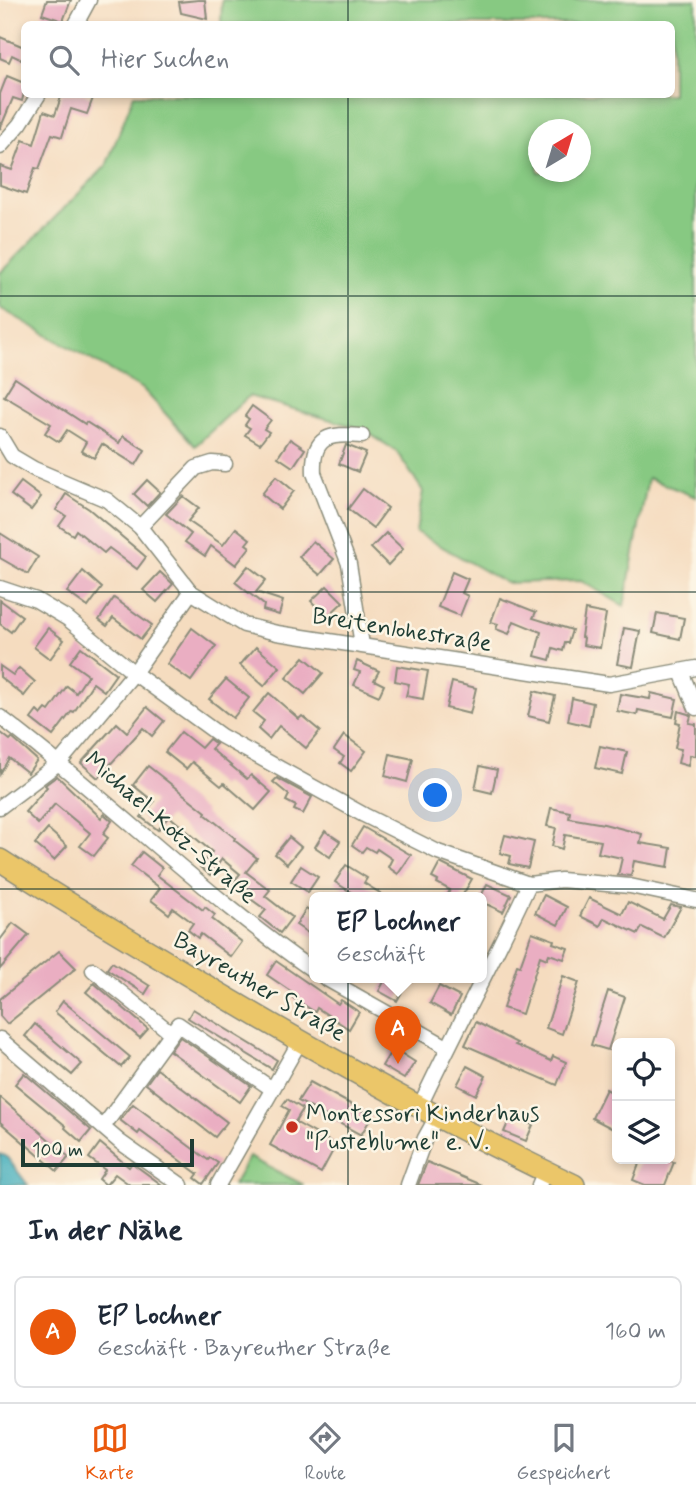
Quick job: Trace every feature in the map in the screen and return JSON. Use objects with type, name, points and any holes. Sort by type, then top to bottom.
[{"type":"main road","name":"Bayreuther Straße","points":[[0,860],[300,1041],[427,1113],[542,1178],[574,1185]]},
{"type":"street","points":[[78,21],[89,0]]},
{"type":"street","points":[[0,147],[20,124],[36,98]]},
{"type":"street","points":[[362,436],[340,433],[328,437],[318,446],[313,458],[314,473],[349,564],[362,645]]},
{"type":"street","points":[[0,436],[12,456],[0,467]]},
{"type":"street","name":"Breitenlohestraße","points":[[12,456],[34,469],[107,500],[140,527],[191,592],[244,625],[277,633],[609,684],[689,670]]},
{"type":"street","points":[[140,527],[196,468],[212,463],[225,464]]},
{"type":"street","points":[[0,588],[36,600],[68,619],[134,673],[221,736],[364,815],[438,852],[529,884],[561,880],[631,886],[696,900]]},
{"type":"street","points":[[0,807],[60,762],[134,673],[191,592]]},
{"type":"street","points":[[689,670],[696,708]]},
{"type":"street","name":"Michael-Kotz-Straße","points":[[0,717],[60,762],[264,936],[309,968]]},
{"type":"street","points":[[487,973],[529,884]]},
{"type":"street","points":[[93,970],[171,1033]]},
{"type":"street","points":[[334,983],[447,1047]]},
{"type":"street","points":[[408,1185],[425,1138],[427,1113],[447,1047],[482,983]]},
{"type":"street","points":[[103,1127],[178,1024],[272,1089]]},
{"type":"street","points":[[0,1039],[103,1127],[181,1185]]},
{"type":"street","points":[[218,1185],[300,1041]]},
{"type":"green space","points":[[222,0],[696,0],[696,497],[648,478],[624,606],[581,581],[506,583],[416,532],[423,491],[396,451],[362,429],[249,396],[195,446],[143,389],[0,308],[0,273],[106,166],[133,98],[675,98],[675,21],[221,21]]},
{"type":"green space","points":[[249,1157],[304,1185],[233,1185]]},
{"type":"water","points":[[0,1154],[6,1156],[28,1185],[0,1185]]},
{"type":"building","points":[[47,0],[71,0],[63,21],[42,14]]},
{"type":"building","points":[[205,0],[207,19],[181,13],[179,2]]},
{"type":"building","points":[[0,37],[21,46],[21,60],[12,55],[9,62],[0,58]]},
{"type":"building","points":[[7,76],[21,82],[22,101],[13,98],[0,129],[0,94]]},
{"type":"building","points":[[61,98],[93,98],[87,114],[71,109],[62,137],[52,134],[26,194],[0,185],[0,166],[12,170],[23,140],[34,144],[44,111],[55,115]]},
{"type":"building","points":[[15,378],[119,443],[123,436],[145,450],[136,465],[102,444],[94,458],[81,451],[86,442],[67,430],[59,442],[45,433],[51,424],[4,396]]},
{"type":"building","points":[[252,406],[271,420],[264,429],[269,432],[260,444],[245,435],[250,428],[245,425],[249,419],[245,416]]},
{"type":"building","points":[[290,439],[305,449],[293,467],[278,457]]},
{"type":"building","points":[[346,445],[366,453],[358,472],[339,464]]},
{"type":"building","points":[[276,476],[294,491],[280,509],[262,494]]},
{"type":"building","points":[[147,480],[160,492],[147,506],[134,494]]},
{"type":"building","points":[[21,482],[41,497],[31,510],[11,495]]},
{"type":"building","points":[[363,489],[388,508],[373,528],[348,509]]},
{"type":"building","points":[[66,494],[89,509],[146,557],[137,569],[109,548],[104,553],[76,530],[73,535],[59,526],[66,516],[56,510]]},
{"type":"building","points":[[183,496],[199,508],[188,521],[223,545],[236,528],[250,539],[246,544],[250,547],[236,565],[211,546],[205,556],[185,542],[191,534],[166,514]]},
{"type":"building","points":[[0,533],[38,557],[28,574],[0,558]]},
{"type":"building","points":[[386,533],[403,549],[388,565],[371,548]]},
{"type":"building","points":[[313,541],[334,559],[320,575],[299,557]]},
{"type":"building","points":[[248,566],[266,580],[256,592],[283,601],[279,615],[263,610],[264,605],[235,582]]},
{"type":"building","points":[[83,571],[102,588],[88,607],[67,592]]},
{"type":"building","points":[[160,572],[173,584],[157,602],[143,590]]},
{"type":"building","points":[[452,572],[468,579],[462,593],[468,596],[460,616],[438,607]]},
{"type":"building","points":[[327,586],[343,602],[327,617],[311,601]]},
{"type":"building","points":[[114,598],[152,625],[141,639],[113,618],[107,626],[99,620]]},
{"type":"building","points":[[500,598],[536,612],[533,618],[572,630],[563,651],[553,648],[550,660],[535,656],[541,632],[514,621],[509,634],[496,629],[498,624],[491,622]]},
{"type":"building","points":[[0,600],[22,616],[11,632],[0,624]]},
{"type":"building","points":[[585,610],[606,614],[600,648],[583,645],[584,638],[581,637]]},
{"type":"building","points":[[657,613],[684,618],[680,639],[653,633]]},
{"type":"building","points":[[48,628],[64,640],[50,659],[34,647]]},
{"type":"building","points":[[192,628],[216,646],[191,681],[167,664]]},
{"type":"building","points":[[624,628],[640,631],[633,667],[617,664]]},
{"type":"building","points":[[81,647],[116,674],[104,691],[93,683],[74,712],[72,711],[53,736],[31,719],[37,711],[41,715],[46,709],[49,711],[67,686],[76,693],[88,675],[70,662]]},
{"type":"building","points":[[256,647],[280,667],[264,686],[240,665]]},
{"type":"building","points":[[304,657],[323,673],[305,694],[286,678]]},
{"type":"building","points":[[357,661],[379,671],[374,680],[384,685],[379,696],[354,685],[360,672],[354,670]]},
{"type":"building","points":[[0,666],[13,675],[19,668],[35,682],[24,696],[0,677]]},
{"type":"building","points":[[397,666],[428,671],[423,699],[406,696],[409,684],[395,681]]},
{"type":"building","points":[[226,679],[249,698],[233,718],[209,699]]},
{"type":"building","points":[[452,682],[476,688],[470,714],[446,708]]},
{"type":"building","points":[[534,691],[555,696],[549,721],[528,716]]},
{"type":"building","points":[[269,693],[299,719],[302,716],[320,731],[306,748],[279,726],[269,739],[258,729],[264,721],[253,712]]},
{"type":"building","points":[[651,693],[677,699],[673,717],[638,710],[637,715],[617,711],[620,694],[650,699]]},
{"type":"building","points":[[572,698],[593,703],[589,726],[568,721]]},
{"type":"building","points":[[147,707],[164,721],[152,736],[143,728],[98,778],[81,763],[117,723],[127,732]]},
{"type":"building","points":[[678,711],[691,716],[689,723],[696,724],[696,756],[690,755],[688,766],[678,763],[681,749],[675,748],[680,723],[676,722]]},
{"type":"building","points":[[0,732],[10,740],[12,738],[37,760],[28,773],[9,758],[0,774]]},
{"type":"building","points":[[181,732],[201,748],[209,739],[216,744],[211,749],[247,779],[251,775],[271,792],[255,810],[224,783],[221,786],[192,762],[186,769],[165,752]]},
{"type":"building","points":[[344,735],[366,751],[351,771],[340,763],[344,757],[334,750]]},
{"type":"building","points":[[600,746],[627,752],[622,774],[595,768]]},
{"type":"building","points":[[390,754],[413,759],[407,782],[385,776]]},
{"type":"building","points":[[148,766],[206,812],[205,814],[257,858],[246,872],[270,890],[265,896],[292,917],[280,933],[260,917],[266,910],[231,885],[240,874],[222,859],[210,875],[200,867],[212,852],[169,816],[158,830],[141,817],[154,802],[133,785]]},
{"type":"building","points":[[480,766],[497,770],[492,793],[475,789]]},
{"type":"building","points":[[57,776],[101,818],[104,814],[112,821],[103,834],[108,838],[94,856],[80,846],[90,833],[55,804],[38,824],[25,812],[47,787],[45,785]]},
{"type":"building","points":[[277,778],[312,797],[303,814],[294,810],[296,806],[286,801],[289,795],[273,782]]},
{"type":"building","points":[[551,808],[570,812],[569,818],[642,834],[640,843],[671,848],[668,867],[634,861],[631,876],[618,875],[622,858],[598,853],[601,841],[565,835],[562,849],[552,846],[556,828],[547,826]]},
{"type":"building","points":[[363,827],[411,855],[398,874],[388,867],[392,859],[377,849],[375,852],[366,847],[362,852],[352,845]]},
{"type":"building","points":[[48,829],[67,846],[54,860],[35,844]]},
{"type":"building","points":[[325,831],[340,841],[330,857],[315,847]]},
{"type":"building","points":[[505,835],[534,842],[528,868],[509,864],[511,856],[500,853]]},
{"type":"building","points":[[289,837],[301,847],[287,864],[275,854]]},
{"type":"building","points":[[142,852],[162,868],[157,875],[203,910],[205,907],[215,915],[212,919],[242,942],[231,957],[201,934],[198,938],[188,930],[193,923],[173,908],[169,914],[151,900],[160,888],[131,866]]},
{"type":"building","points":[[440,863],[472,879],[464,892],[449,892],[450,890],[432,878]]},
{"type":"building","points":[[346,865],[367,878],[364,883],[378,892],[351,892],[335,882]]},
{"type":"building","points":[[301,866],[318,877],[308,892],[291,881]]},
{"type":"building","points":[[487,884],[511,895],[503,912],[487,904],[487,892],[483,892]]},
{"type":"building","points":[[544,895],[567,907],[558,925],[535,913]]},
{"type":"building","points":[[589,898],[622,914],[628,902],[663,919],[671,905],[681,907],[664,938],[642,927],[638,934],[604,918],[600,926],[580,916]]},
{"type":"building","points":[[306,909],[309,911],[309,934],[296,925]]},
{"type":"building","points":[[13,923],[29,935],[0,969],[0,940]]},
{"type":"building","points":[[532,932],[568,948],[564,959],[549,954],[547,959],[540,956],[522,1014],[503,1008],[517,965],[520,966]]},
{"type":"building","points":[[59,951],[76,968],[7,1024],[0,1016],[0,999]]},
{"type":"building","points":[[276,961],[338,1004],[341,1000],[359,1012],[349,1029],[317,1008],[315,1012],[293,998],[295,994],[267,975]]},
{"type":"building","points":[[112,962],[150,986],[145,994],[107,969]]},
{"type":"building","points":[[563,976],[579,982],[562,1034],[546,1028]]},
{"type":"building","points":[[94,983],[148,1029],[140,1038],[86,992]]},
{"type":"building","points":[[383,983],[407,983],[397,1001],[379,991]]},
{"type":"building","points":[[439,986],[460,997],[451,1015],[430,1003]]},
{"type":"building","points":[[608,991],[625,997],[608,1050],[591,1045]]},
{"type":"building","points":[[63,1001],[130,1057],[121,1067],[55,1012]]},
{"type":"building","points":[[193,1009],[277,1060],[272,1069],[188,1018]]},
{"type":"building","points":[[476,1022],[517,1043],[515,1045],[551,1061],[553,1056],[566,1062],[557,1085],[465,1045]]},
{"type":"building","points":[[35,1024],[82,1064],[72,1075],[25,1036]]},
{"type":"building","points":[[180,1037],[251,1086],[240,1102],[170,1051]]},
{"type":"building","points":[[393,1048],[415,1062],[404,1079],[382,1066]]},
{"type":"building","points":[[467,1066],[486,1076],[476,1095],[457,1085]]},
{"type":"building","points":[[157,1069],[227,1122],[215,1137],[146,1084]]},
{"type":"building","points":[[24,1073],[91,1130],[81,1142],[66,1126],[15,1084]]},
{"type":"building","points":[[310,1082],[372,1116],[361,1135],[298,1101]]},
{"type":"building","points":[[606,1089],[612,1092],[612,1128],[592,1118]]},
{"type":"building","points":[[0,1097],[69,1157],[57,1171],[0,1122]]},
{"type":"building","points":[[287,1099],[303,1109],[295,1122],[336,1145],[321,1173],[270,1145],[289,1110],[282,1106]]},
{"type":"building","points":[[133,1104],[208,1160],[210,1158],[218,1163],[203,1184],[195,1178],[198,1174],[140,1131],[138,1134],[120,1120]]},
{"type":"building","points":[[511,1116],[533,1125],[526,1141],[504,1132]]},
{"type":"building","points":[[100,1143],[129,1167],[132,1163],[162,1185],[130,1185],[115,1174],[106,1185],[99,1179],[105,1170],[89,1158]]},
{"type":"building","points":[[427,1162],[482,1185],[418,1185]]},
{"type":"building","points":[[639,1164],[673,1164],[665,1185],[645,1185],[633,1180]]},
{"type":"place","name":"EP Lochner","points":[[398,1064]]},
{"type":"place","name":"Montessori Kinderhaus \"Pusteblume\" e. V.","points":[[292,1127]]}]
